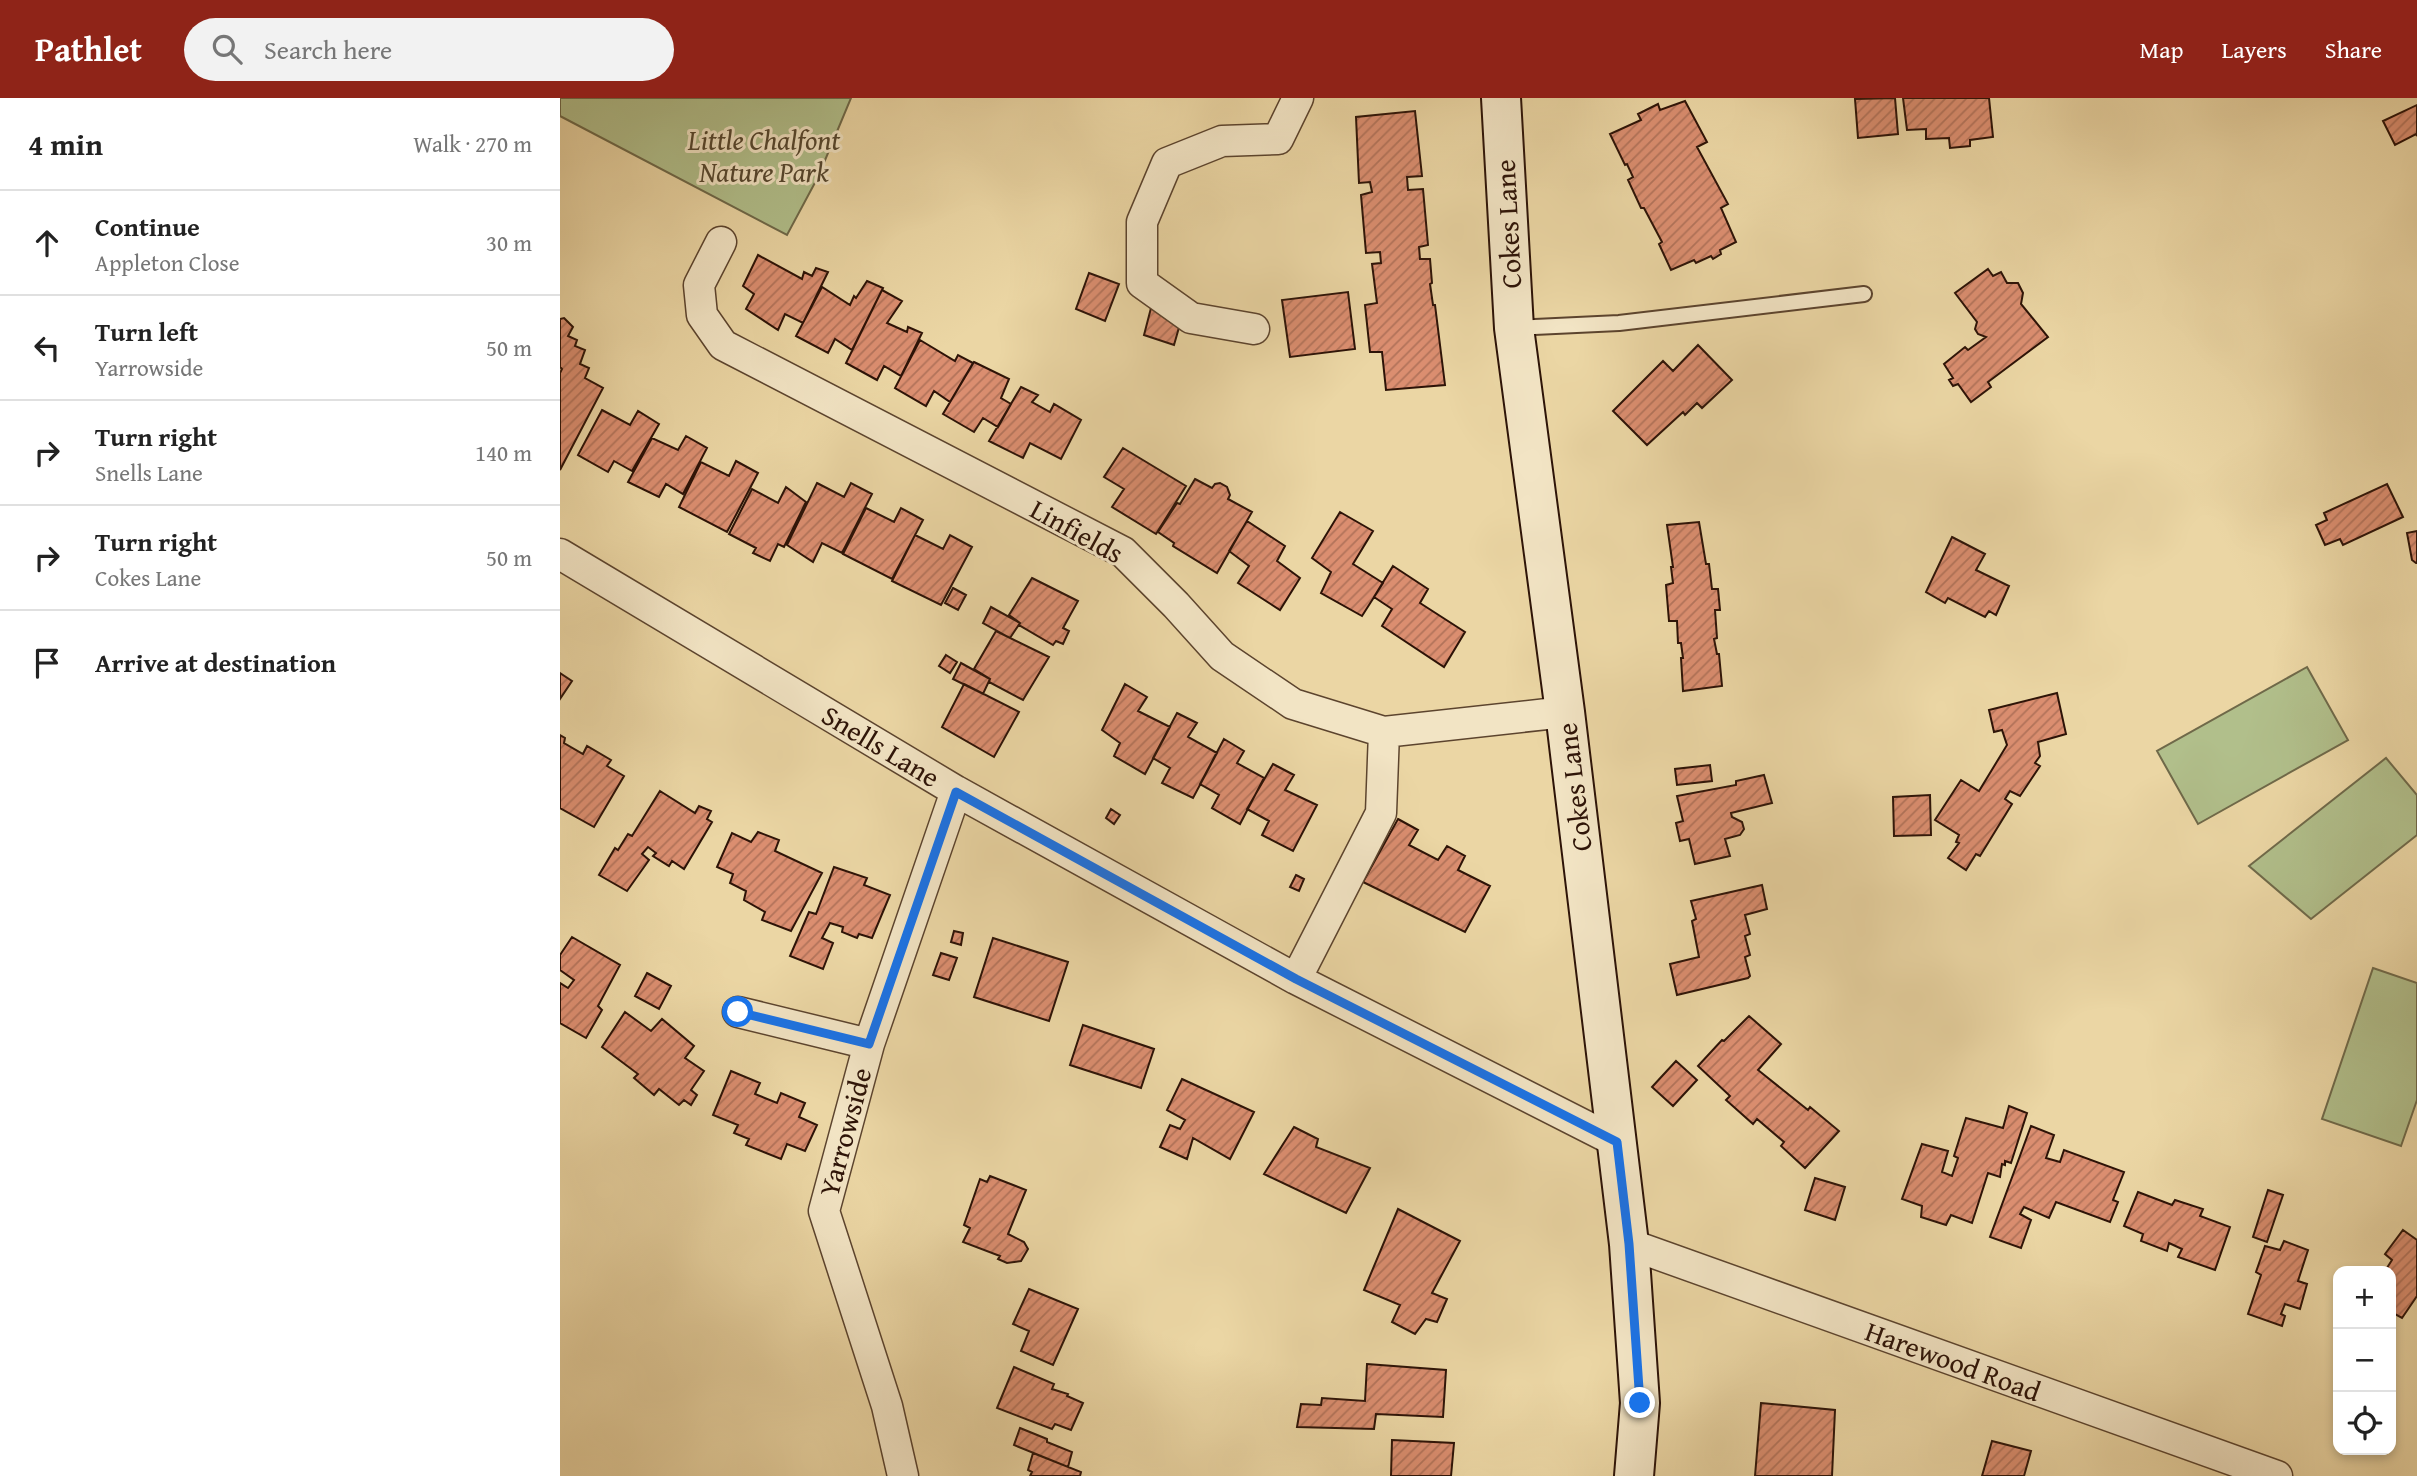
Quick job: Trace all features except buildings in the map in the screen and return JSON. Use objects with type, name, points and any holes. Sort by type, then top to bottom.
[{"type":"main road","name":"Cokes Lane","points":[[1501,98],[1514,328],[1565,712],[1629,1244],[1640,1403],[1634,1476]]},
{"type":"street","points":[[1254,329],[1192,318],[1142,284],[1142,222],[1167,163],[1222,141],[1278,139],[1298,98]]},
{"type":"street","name":"Linfields","points":[[721,242],[698,285],[702,314],[723,345],[1123,552],[1222,656],[1293,704],[1384,732],[1565,712]]},
{"type":"street","name":"Snells Lane","points":[[560,554],[956,792],[1296,979],[1617,1142]]},
{"type":"street","points":[[1296,979],[1381,813],[1384,732]]},
{"type":"street","name":"Yarrowside","points":[[903,1476],[887,1406],[824,1211],[869,1044],[956,792]]},
{"type":"street","points":[[738,1012],[869,1044]]},
{"type":"street","name":"Harewood Road","points":[[1629,1244],[2277,1476]]},
{"type":"lane","points":[[1514,328],[1619,323],[1864,294]]},
{"type":"green space","name":"Little Chalfont Nature Park","points":[[560,98],[851,98],[818,177],[787,235],[560,116]]},
{"type":"green space","points":[[2307,667],[2348,740],[2198,824],[2157,751]]},
{"type":"green space","points":[[2386,758],[2417,795],[2417,835],[2311,919],[2249,866]]},
{"type":"green space","points":[[2373,968],[2417,983],[2417,1100],[2401,1146],[2322,1119]]},
{"type":"route","points":[[738,1012],[869,1044],[956,792],[1296,979],[1617,1142],[1629,1244],[1640,1403]]}]
